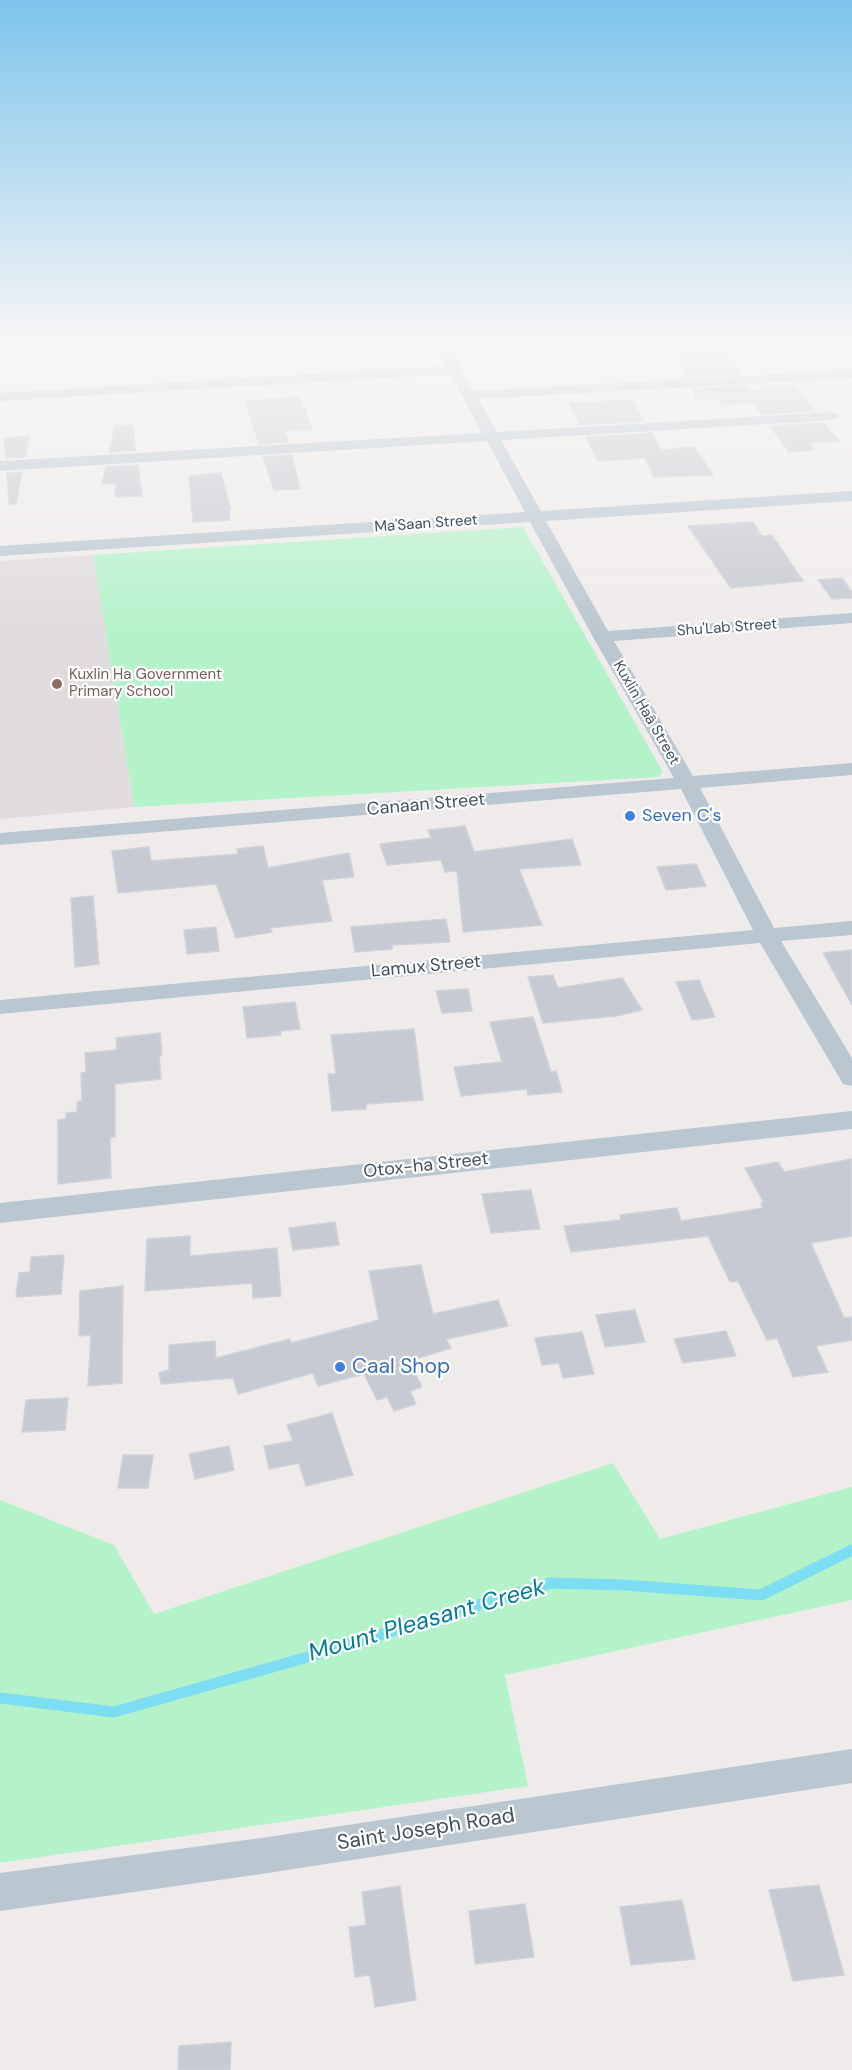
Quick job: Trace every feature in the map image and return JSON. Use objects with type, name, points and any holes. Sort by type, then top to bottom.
[{"type":"street","points":[[0,466],[411,443]]},
{"type":"street","name":"Kuxlin Haâ Street","points":[[495,443],[602,637],[688,784],[767,936],[852,1078]]},
{"type":"street","name":"Ma'Saan Street","points":[[0,551],[852,496]]},
{"type":"street","name":"Shu'Lab Street","points":[[602,637],[852,618]]},
{"type":"street","name":"Canaan Street","points":[[0,839],[852,769]]},
{"type":"street","name":"Lamux Street","points":[[0,1007],[852,928]]},
{"type":"street","name":"Otox-ha Street","points":[[0,1213],[852,1120]]},
{"type":"street","name":"Saint Joseph Road","points":[[0,1892],[261,1856],[852,1766]]},
{"type":"shaded area","name":"Kuxlin Ha Government Primary School","points":[[93,555],[134,807],[0,819],[0,561]]},
{"type":"green space","points":[[523,527],[663,772],[658,777],[134,807],[93,555]]},
{"type":"green space","points":[[613,1463],[660,1539],[852,1487],[852,1600],[505,1675],[528,1786],[0,1863],[0,1500],[114,1545],[154,1614]]},
{"type":"building","points":[[4,443],[28,443],[25,457],[6,458]]},
{"type":"building","points":[[111,443],[135,443],[136,451],[109,452]]},
{"type":"building","points":[[589,443],[657,443],[661,450],[694,447],[713,475],[654,477],[645,458],[598,461]]},
{"type":"building","points":[[782,443],[814,443],[808,443],[815,450],[789,452]]},
{"type":"building","points":[[292,455],[300,489],[274,490],[263,457]]},
{"type":"building","points":[[138,465],[142,496],[115,497],[116,484],[102,484],[106,467]]},
{"type":"building","points":[[22,472],[16,504],[9,504],[7,473]]},
{"type":"building","points":[[221,473],[231,510],[229,511],[230,520],[193,522],[189,476]]},
{"type":"building","points":[[753,522],[762,536],[772,535],[803,581],[731,588],[688,526]]},
{"type":"building","points":[[842,578],[852,592],[852,598],[832,599],[818,580]]},
{"type":"building","points":[[465,826],[474,852],[572,839],[581,865],[519,869],[542,925],[463,932],[457,871],[445,872],[441,860],[387,865],[380,844],[431,838],[428,830]]},
{"type":"building","points":[[263,846],[268,868],[349,853],[354,877],[322,880],[332,921],[270,928],[272,932],[236,938],[216,884],[118,893],[112,851],[149,847],[151,861],[238,854],[237,849]]},
{"type":"building","points":[[696,864],[706,886],[666,890],[657,867]]},
{"type":"building","points":[[93,896],[99,964],[75,967],[71,898]]},
{"type":"building","points":[[446,919],[450,942],[392,945],[392,949],[355,952],[351,927]]},
{"type":"building","points":[[216,927],[219,951],[187,954],[184,930]]},
{"type":"building","points":[[852,950],[852,1005],[823,953]]},
{"type":"building","points":[[553,975],[558,988],[622,978],[642,1010],[616,1016],[543,1023],[528,977]]},
{"type":"building","points":[[699,980],[715,1017],[692,1020],[676,982]]},
{"type":"building","points":[[468,989],[472,1011],[442,1013],[436,991]]},
{"type":"building","points":[[295,1002],[300,1029],[280,1031],[281,1035],[247,1038],[243,1007]]},
{"type":"building","points":[[533,1017],[551,1072],[556,1071],[562,1092],[528,1095],[527,1089],[461,1096],[454,1067],[502,1062],[490,1022]]},
{"type":"building","points":[[414,1029],[423,1100],[366,1104],[366,1109],[332,1111],[328,1074],[336,1074],[331,1035]]},
{"type":"building","points":[[160,1033],[161,1079],[115,1084],[115,1137],[110,1137],[111,1178],[58,1184],[58,1120],[66,1119],[66,1113],[77,1112],[77,1102],[82,1101],[81,1073],[86,1072],[85,1053],[117,1050],[116,1038]]},
{"type":"building","points":[[852,1159],[852,1236],[811,1243],[844,1318],[852,1317],[852,1340],[816,1346],[828,1372],[793,1377],[777,1338],[767,1340],[738,1281],[730,1282],[708,1236],[571,1252],[564,1226],[621,1220],[620,1215],[677,1208],[681,1221],[763,1208],[761,1203],[764,1203],[745,1168],[778,1162],[784,1172]]},
{"type":"building","points":[[531,1190],[540,1229],[491,1233],[482,1194]]},
{"type":"building","points":[[335,1222],[339,1245],[293,1250],[289,1228]]},
{"type":"building","points":[[190,1236],[190,1256],[277,1248],[281,1296],[253,1298],[252,1283],[145,1291],[147,1239]]},
{"type":"building","points":[[64,1255],[61,1294],[16,1297],[19,1273],[30,1272],[31,1257]]},
{"type":"building","points":[[421,1265],[433,1314],[498,1300],[508,1326],[446,1339],[451,1348],[409,1361],[422,1387],[410,1391],[416,1404],[394,1411],[387,1397],[377,1400],[364,1374],[318,1386],[313,1373],[238,1394],[233,1378],[161,1384],[159,1373],[169,1370],[169,1345],[215,1341],[216,1358],[290,1339],[291,1343],[379,1320],[369,1271]]},
{"type":"building","points":[[123,1286],[122,1383],[88,1386],[91,1335],[79,1336],[80,1291]]},
{"type":"building","points":[[635,1310],[645,1342],[605,1347],[596,1315]]},
{"type":"building","points":[[726,1331],[736,1356],[683,1363],[674,1339]]},
{"type":"building","points":[[582,1332],[594,1374],[563,1378],[559,1363],[542,1365],[535,1338]]},
{"type":"building","points":[[68,1398],[65,1430],[22,1432],[26,1400]]},
{"type":"building","points":[[332,1413],[353,1475],[306,1486],[299,1463],[269,1469],[264,1446],[293,1441],[287,1425]]},
{"type":"building","points":[[229,1446],[234,1470],[195,1479],[189,1454]]},
{"type":"building","points":[[123,1455],[153,1455],[148,1488],[118,1488]]},
{"type":"building","points":[[819,1885],[844,1975],[793,1981],[769,1890]]},
{"type":"building","points":[[400,1886],[416,2000],[375,2007],[370,1975],[355,1977],[349,1927],[366,1925],[362,1892]]},
{"type":"building","points":[[682,1900],[695,1959],[631,1965],[620,1907]]},
{"type":"building","points":[[525,1904],[534,1957],[475,1964],[469,1911]]},
{"type":"building","points":[[231,2042],[230,2070],[178,2070],[179,2046]]},
{"type":"waterway","name":"Mount Pleasant Creek","points":[[0,1698],[114,1712],[301,1659],[550,1583],[624,1585],[761,1595],[852,1550]]},
{"type":"place","name":"Kuxlin Ha Government Primary School","points":[[57,684]]},
{"type":"place","name":"Seven C's","points":[[630,816]]},
{"type":"place","name":"Caal Shop","points":[[340,1367]]}]
